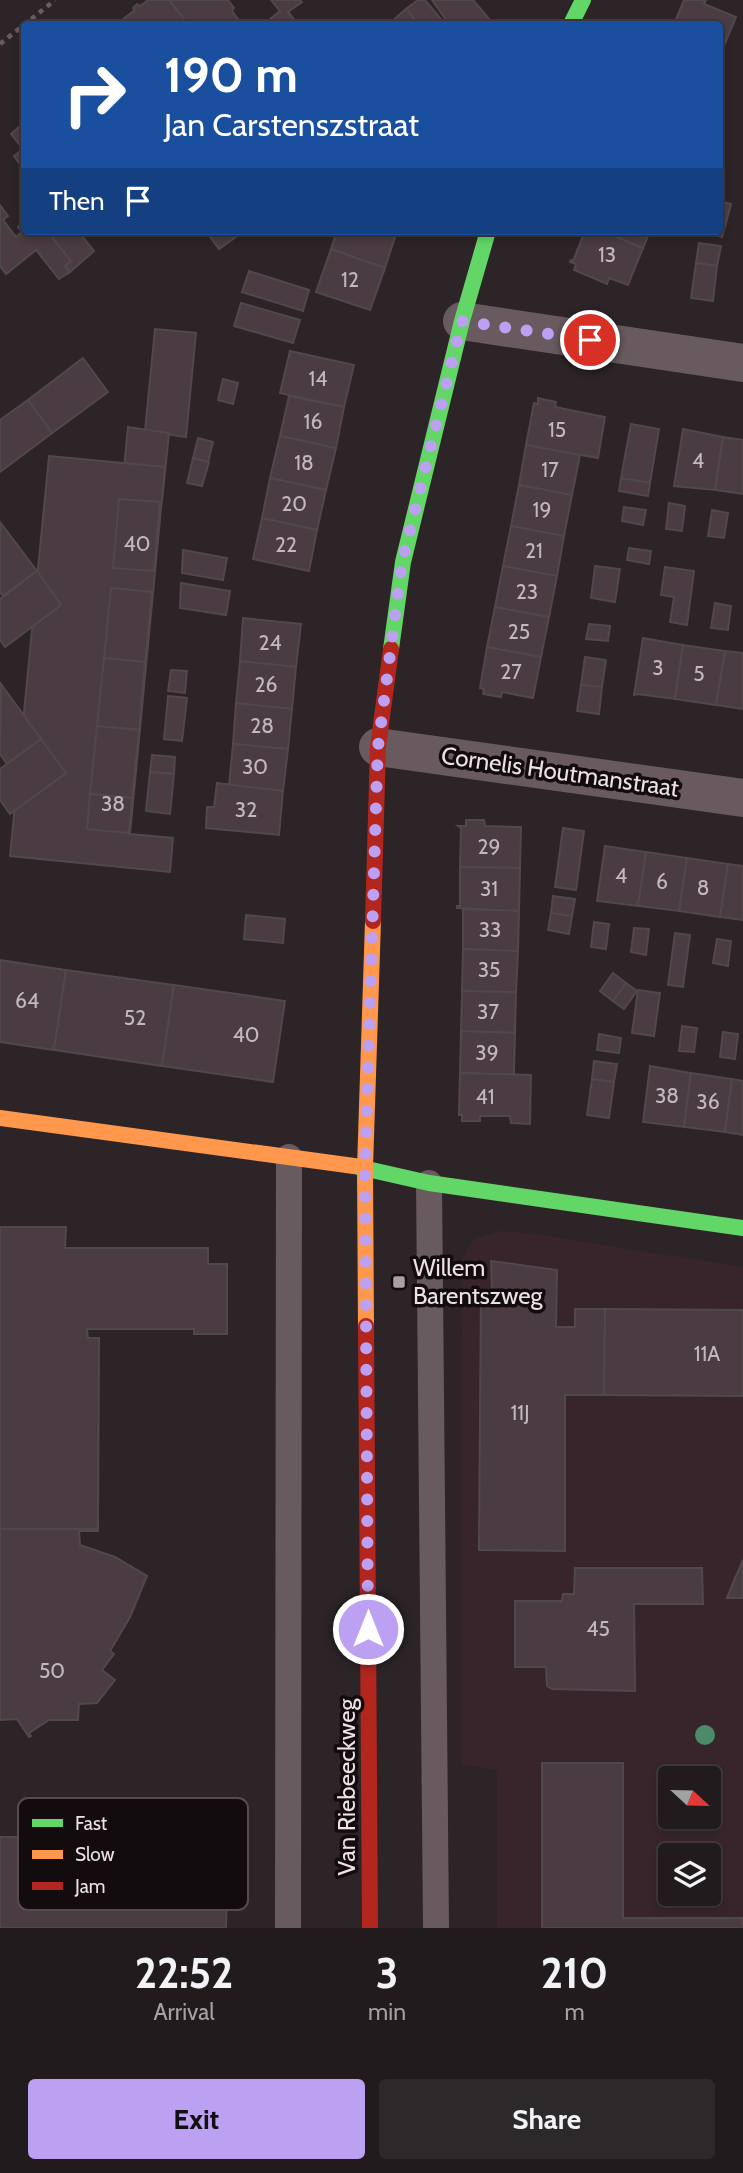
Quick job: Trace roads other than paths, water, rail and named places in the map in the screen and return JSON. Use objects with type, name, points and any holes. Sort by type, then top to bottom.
[{"type":"street","points":[[572,21],[583,0]]},
{"type":"street","name":"Van Riebeeckweg","points":[[370,1928],[365,1168],[378,747],[402,562],[462,321],[487,235]]},
{"type":"street","points":[[462,321],[743,363]]},
{"type":"street","name":"Cornelis Houtmanstraat","points":[[378,747],[743,798]]},
{"type":"street","points":[[0,1118],[365,1168],[429,1183],[743,1228]]},
{"type":"lane","points":[[288,1928],[289,1157]]},
{"type":"lane","points":[[429,1183],[436,1928]]},
{"type":"place","name":"Willem Barentszweg","points":[[399,1282]]}]
